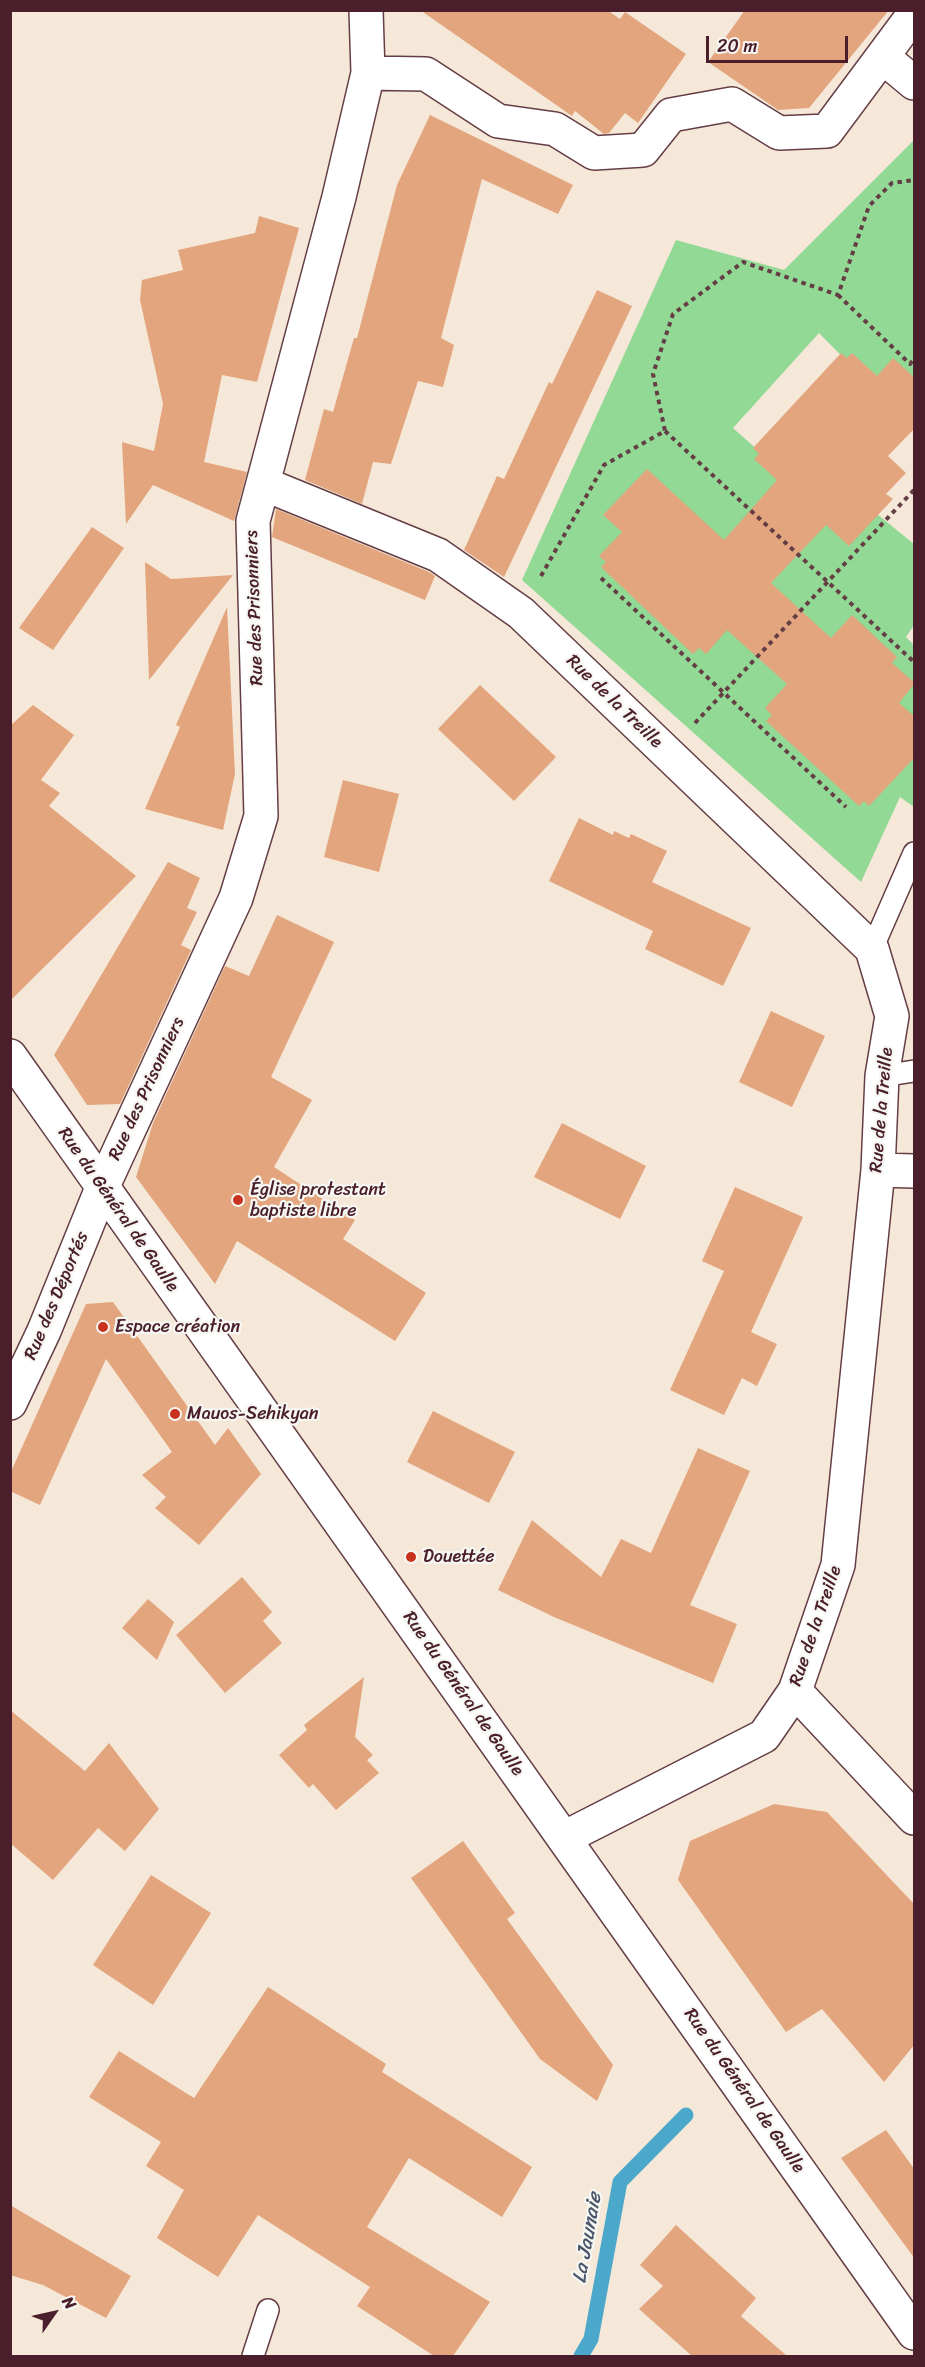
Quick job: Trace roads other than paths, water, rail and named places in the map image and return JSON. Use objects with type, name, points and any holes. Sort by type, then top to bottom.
[{"type":"street","name":"Rue des Prisonniers","points":[[102,1188],[236,898],[261,816],[253,521],[339,197],[368,73],[366,10]]},
{"type":"street","points":[[368,73],[426,74],[498,121],[555,129],[594,153],[643,150],[671,115],[732,104],[779,133],[827,131],[915,14]]},
{"type":"street","points":[[884,58],[915,83]]},
{"type":"street","name":"Rue de la Treille","points":[[264,484],[438,555],[521,613],[872,949],[892,1016],[882,1076],[878,1170],[838,1564],[795,1691],[764,1736],[564,1838]]},
{"type":"street","name":"Rue du Général de Gaulle","points":[[10,1056],[915,2333]]},
{"type":"street","points":[[878,1170],[915,1171]]},
{"type":"street","name":"Rue des Déportés","points":[[10,1404],[44,1331],[102,1188]]},
{"type":"street","points":[[795,1691],[915,1818]]},
{"type":"lane","points":[[872,949],[915,853]]},
{"type":"lane","points":[[882,1076],[915,1071]]},
{"type":"lane","points":[[253,2356],[268,2310]]},
{"type":"waterway","name":"La Jaunaie","points":[[581,2356],[591,2339],[620,2182],[686,2115]]},
{"type":"place","name":"Église protestant baptiste libre","points":[[238,1200]]},
{"type":"place","name":"Espace création","points":[[103,1327]]},
{"type":"place","name":"Mauos-Sehikyan","points":[[175,1414]]},
{"type":"place","name":"Douettée","points":[[411,1557]]}]
